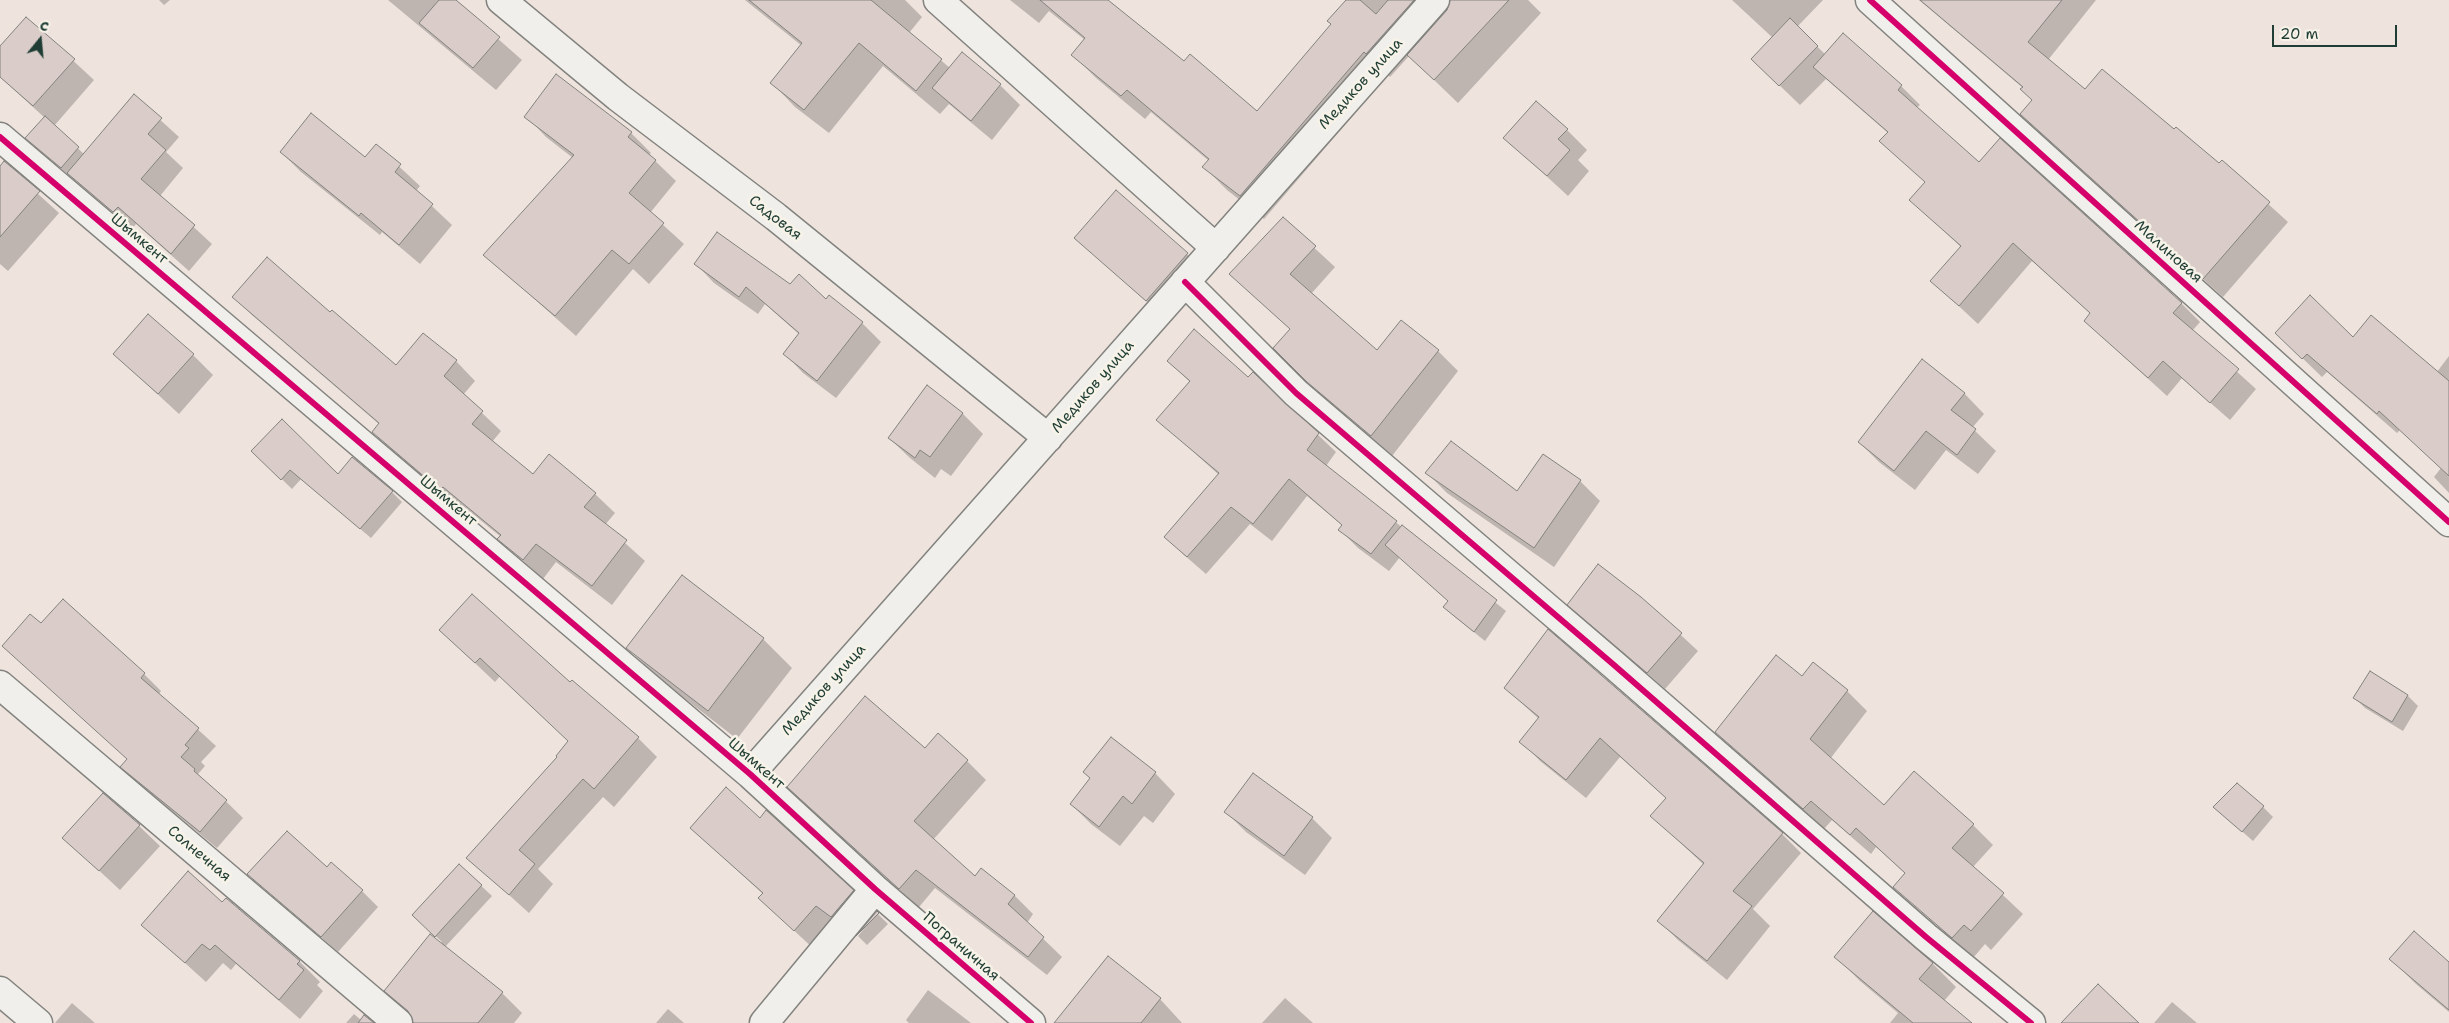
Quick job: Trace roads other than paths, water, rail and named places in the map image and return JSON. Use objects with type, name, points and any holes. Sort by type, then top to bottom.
[{"type":"street","name":"Садовая","points":[[501,0],[618,97],[776,218],[1048,438]]},
{"type":"street","points":[[938,0],[1216,248]]},
{"type":"street","name":"Медиков улица","points":[[750,774],[1435,0]]},
{"type":"street","name":"Малиновая","points":[[1870,0],[2449,522]]},
{"type":"street","name":"Шымкент","points":[[0,138],[750,774],[875,889]]},
{"type":"street","points":[[1185,282],[1296,393],[1614,665],[1926,937],[2031,1023]]},
{"type":"street","name":"Солнечная","points":[[0,685],[398,1023]]},
{"type":"street","points":[[764,1023],[875,889]]},
{"type":"street","name":"Пограничная","points":[[875,889],[1031,1023]]},
{"type":"street","points":[[0,991],[38,1023]]}]
